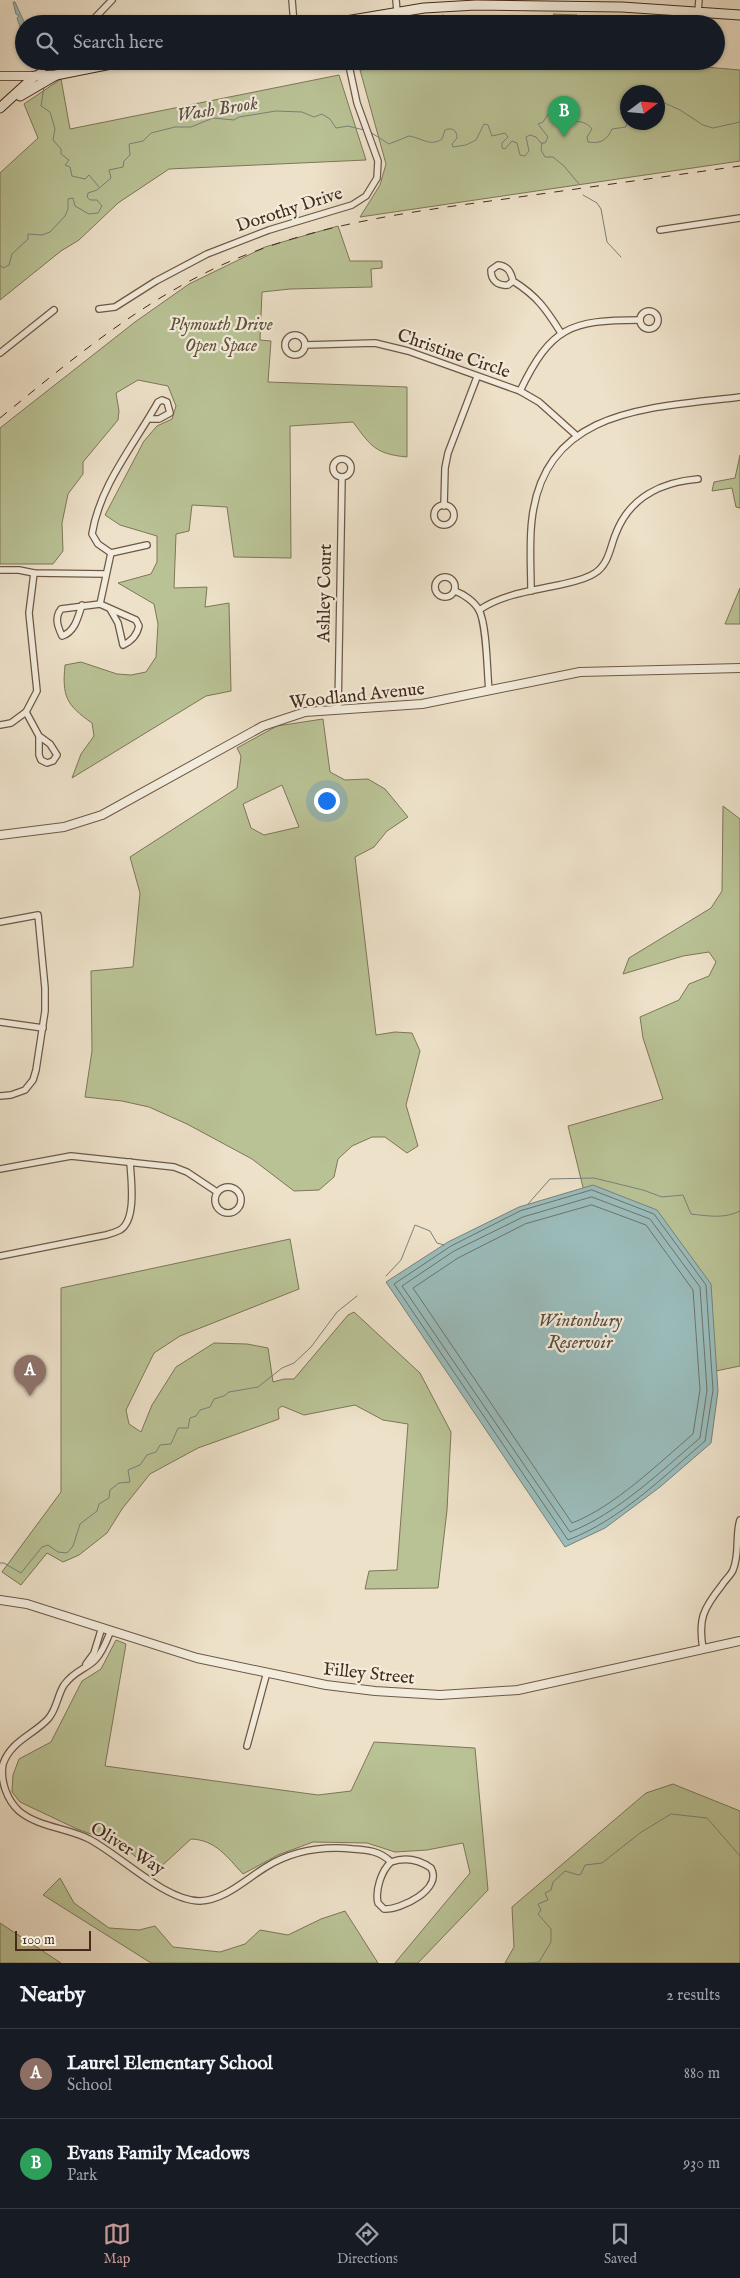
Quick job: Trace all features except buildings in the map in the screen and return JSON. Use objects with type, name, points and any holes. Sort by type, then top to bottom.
[{"type":"main road","points":[[380,15],[476,5],[588,3],[698,10],[740,15]]},
{"type":"main road","points":[[0,109],[35,76],[56,75],[81,70]]},
{"type":"main road","points":[[0,109],[28,90],[56,75]]},
{"type":"street","points":[[98,15],[112,0]]},
{"type":"street","points":[[292,0],[293,15]]},
{"type":"street","points":[[396,0],[397,12]]},
{"type":"street","points":[[698,0],[698,10]]},
{"type":"street","points":[[0,76],[35,76],[42,70]]},
{"type":"street","name":"Dorothy Drive","points":[[99,309],[116,307],[156,281],[197,258],[239,241],[359,201],[371,190],[377,178],[378,161],[349,70]]},
{"type":"street","points":[[660,230],[740,218]]},
{"type":"street","points":[[513,281],[532,293],[544,305],[561,332]]},
{"type":"street","points":[[0,353],[54,310]]},
{"type":"street","points":[[520,391],[533,364],[561,332],[591,322],[640,320]]},
{"type":"street","name":"Christine Circle","points":[[305,345],[375,343],[389,345],[520,391],[539,402],[577,436]]},
{"type":"street","points":[[444,506],[445,468],[448,453],[477,377]]},
{"type":"street","points":[[531,591],[532,518],[539,488],[554,461],[577,436],[614,416],[633,411],[740,397]]},
{"type":"street","points":[[147,545],[110,553],[98,544],[92,534],[93,526],[120,463],[149,419]]},
{"type":"street","name":"Ashley Court","points":[[338,710],[342,477]]},
{"type":"street","points":[[479,610],[506,596],[583,579],[598,572],[607,559],[621,523],[635,504],[646,495],[665,485],[698,479]]},
{"type":"street","points":[[100,604],[110,553]]},
{"type":"street","points":[[0,570],[19,570],[34,573],[105,574]]},
{"type":"street","points":[[0,725],[11,723],[26,712],[37,691],[29,613],[34,573]]},
{"type":"street","points":[[454,591],[463,594],[479,610],[482,621],[489,691]]},
{"type":"street","points":[[82,605],[74,626],[68,634],[62,636],[57,622],[58,613],[61,609],[82,605],[100,604],[136,620],[139,626],[138,632],[130,642],[123,646],[118,624],[110,609]]},
{"type":"street","name":"Woodland Avenue","points":[[0,835],[64,827],[102,815],[263,726],[305,712],[422,704],[580,672],[740,668]]},
{"type":"street","points":[[26,712],[39,736]]},
{"type":"street","points":[[0,922],[38,916],[46,988],[43,1028],[33,1080],[20,1093],[0,1096]]},
{"type":"street","points":[[0,1022],[43,1028]]},
{"type":"street","points":[[0,1169],[71,1156],[130,1162],[174,1167],[187,1172],[218,1192]]},
{"type":"street","points":[[0,1256],[106,1235],[121,1230],[127,1223],[131,1213],[130,1162]]},
{"type":"street","points":[[225,1187],[237,1190],[241,1198],[239,1207],[229,1213],[221,1210],[215,1200],[218,1192],[225,1187]]},
{"type":"street","points":[[704,1649],[701,1632],[702,1615],[707,1604],[733,1571],[740,1520]]},
{"type":"street","name":"Filley Street","points":[[0,1600],[27,1604],[197,1658],[326,1685],[375,1691],[440,1695],[518,1690],[740,1641]]},
{"type":"street","name":"Oliver Way","points":[[85,1666],[94,1653],[102,1627]]},
{"type":"street","name":"Oliver Way","points":[[111,1630],[100,1654],[94,1661],[74,1673],[62,1688],[54,1711],[47,1720],[19,1740],[2,1764],[1,1778],[3,1788],[10,1801],[21,1812],[53,1827],[88,1838],[157,1884],[188,1900],[202,1901],[216,1898],[287,1856],[319,1849],[373,1850],[391,1862]]},
{"type":"street","points":[[247,1746],[268,1672]]},
{"type":"street","points":[[402,1858],[413,1860],[429,1867],[434,1876],[429,1886],[418,1897],[399,1906],[386,1909],[378,1904],[377,1895],[384,1872],[391,1862],[402,1858]]},
{"type":"green space","points":[[360,70],[740,70],[740,161],[360,217],[380,185],[386,164]]},
{"type":"green space","points":[[339,75],[366,160],[169,169],[118,203],[79,240],[61,251],[0,300],[0,173],[38,138],[24,104],[61,79],[70,129]]},
{"type":"green space","name":"Plymouth Drive Open Space","points":[[338,226],[350,261],[382,261],[382,268],[371,269],[372,287],[290,289],[262,292],[260,340],[271,341],[268,382],[407,387],[407,457],[381,451],[370,443],[353,422],[290,426],[291,558],[234,557],[227,507],[192,505],[189,531],[176,534],[174,588],[207,587],[205,607],[229,603],[231,691],[206,696],[72,778],[81,754],[94,736],[92,723],[76,711],[65,692],[65,665],[81,662],[117,674],[131,675],[146,672],[156,657],[158,624],[154,604],[118,583],[151,574],[157,562],[157,536],[120,525],[105,515],[144,441],[157,426],[172,419],[176,406],[168,386],[138,380],[116,393],[119,411],[118,420],[83,462],[83,474],[68,494],[62,523],[63,551],[53,564],[0,564],[0,428],[135,322],[189,284],[265,247]]},
{"type":"green space","points":[[740,455],[740,508],[736,507],[732,488],[712,491],[714,482],[735,478]]},
{"type":"green space","points":[[740,588],[740,624],[725,624]]},
{"type":"green space","points":[[323,719],[330,772],[345,780],[368,779],[385,789],[408,817],[387,831],[374,847],[355,857],[376,1035],[395,1032],[412,1033],[420,1051],[406,1105],[418,1146],[407,1153],[385,1137],[372,1137],[352,1146],[338,1159],[334,1177],[319,1190],[294,1191],[252,1159],[187,1124],[149,1107],[122,1101],[85,1097],[92,1051],[91,971],[133,967],[140,893],[130,857],[237,788],[241,756],[237,748],[277,726]],"holes":[[[282,785],[299,827],[264,835],[251,828],[243,804]]]},
{"type":"green space","points":[[723,806],[740,819],[740,1366],[643,1386],[591,1220],[568,1126],[663,1099],[643,1038],[640,1017],[679,1000],[689,984],[709,976],[716,962],[709,952],[683,956],[623,974],[629,958],[711,908],[722,891]]},
{"type":"green space","points":[[290,1239],[299,1289],[180,1336],[154,1353],[126,1410],[129,1424],[141,1432],[152,1405],[176,1367],[214,1343],[247,1344],[268,1348],[273,1382],[294,1379],[348,1315],[354,1312],[420,1373],[451,1432],[447,1510],[438,1588],[365,1589],[369,1571],[397,1570],[408,1424],[383,1420],[355,1405],[304,1415],[282,1406],[278,1409],[279,1419],[198,1448],[150,1474],[122,1509],[107,1533],[79,1555],[63,1562],[47,1553],[21,1585],[2,1572],[61,1492],[61,1288]]},
{"type":"green space","points":[[116,1640],[126,1644],[105,1766],[318,1795],[351,1791],[374,1742],[475,1748],[488,1890],[418,1963],[395,1963],[470,1873],[463,1843],[427,1850],[395,1852],[367,1843],[313,1842],[278,1855],[243,1874],[220,1850],[207,1842],[191,1839],[155,1872],[121,1845],[77,1829],[20,1802],[12,1792],[13,1775],[19,1759],[51,1742],[82,1681],[101,1669]]},
{"type":"green space","points":[[673,1784],[740,1811],[740,1963],[505,1963],[514,1947],[512,1907],[646,1793]]},
{"type":"green space","points":[[60,1878],[74,1903],[109,1928],[139,1930],[155,1926],[173,1947],[220,1952],[245,1944],[260,1930],[288,1935],[321,1919],[345,1911],[378,1963],[151,1963],[43,1895]]},
{"type":"green space","points":[[0,1923],[61,1963],[0,1963]]},
{"type":"water","points":[[13,2],[15,2],[21,15],[16,14]]},
{"type":"water","name":"Wintonbury Reservoir","points":[[593,1185],[657,1210],[711,1284],[718,1391],[711,1443],[660,1487],[605,1528],[565,1547],[386,1282],[448,1242],[519,1207]]},
{"type":"waterway","points":[[44,87],[41,106],[50,112],[55,129],[53,140],[61,149],[61,154],[69,160],[65,165],[70,167],[72,176],[85,179],[89,175],[99,187]]},
{"type":"waterway","name":"Wash Brook","points":[[665,103],[680,110],[703,125],[713,128],[740,122]]},
{"type":"waterway","name":"Wash Brook","points":[[370,132],[389,144],[409,136],[434,142],[442,139],[445,130],[452,129],[455,131],[457,138],[452,144],[453,147],[466,145],[476,140],[484,124],[488,125],[492,136],[505,133],[508,137],[502,143],[502,148],[505,149],[512,141],[517,143],[520,155],[525,156],[529,151],[526,137],[530,135],[536,137],[541,143],[545,143],[548,137],[538,124],[543,122],[552,108],[556,109],[555,118],[558,121],[576,121],[589,126],[592,129],[587,137],[588,142],[603,140],[612,129],[620,128]]},
{"type":"waterway","name":"Wash Brook","points":[[0,265],[3,268],[9,265],[12,254],[28,239],[28,234],[42,235],[50,232],[65,216],[68,209],[68,199],[73,198],[75,206],[89,214],[98,213],[102,206],[97,200],[90,200],[87,197],[88,193],[97,190],[111,178],[109,170],[123,167],[124,161],[130,155],[129,144],[143,141],[151,133],[175,127],[191,127],[213,118],[234,120],[239,117],[276,111],[302,112],[314,117],[322,114],[330,119],[336,128],[348,126],[364,130]]},
{"type":"waterway","points":[[542,143],[541,150],[545,157],[553,157],[564,166],[579,184]]},
{"type":"waterway","points":[[583,195],[597,203],[601,209],[607,242],[621,257]]},
{"type":"waterway","points":[[528,1204],[550,1179],[594,1178],[643,1190],[662,1197],[683,1195],[691,1214],[722,1216],[740,1211]]},
{"type":"waterway","points":[[386,1276],[401,1260],[415,1225],[430,1231],[437,1243],[444,1245]]},
{"type":"waterway","points":[[0,1563],[4,1563],[21,1573],[42,1547],[48,1545],[58,1552],[67,1553],[73,1546],[80,1524],[97,1511],[99,1504],[109,1498],[110,1490],[119,1483],[130,1482],[128,1470],[140,1465],[147,1455],[156,1452],[160,1445],[171,1444],[178,1428],[188,1428],[190,1418],[196,1416],[200,1410],[210,1407],[214,1399],[224,1396],[229,1392],[258,1387],[282,1368],[294,1363],[311,1347],[337,1312],[357,1296]]},
{"type":"waterway","points":[[528,1963],[539,1962],[551,1942],[551,1929],[538,1914],[541,1910],[538,1904],[548,1900],[545,1893],[551,1890],[553,1882],[565,1871],[578,1875],[581,1874],[585,1865],[602,1863],[640,1833],[671,1814],[707,1818],[740,1856]]},
{"type":"railway","points":[[0,418],[80,354],[135,314],[193,279],[258,250],[327,229],[362,221],[740,166]]},
{"type":"place","name":"Evans Family Meadows","points":[[564,137]]},
{"type":"place","name":"Laurel Elementary School","points":[[30,1396]]}]
